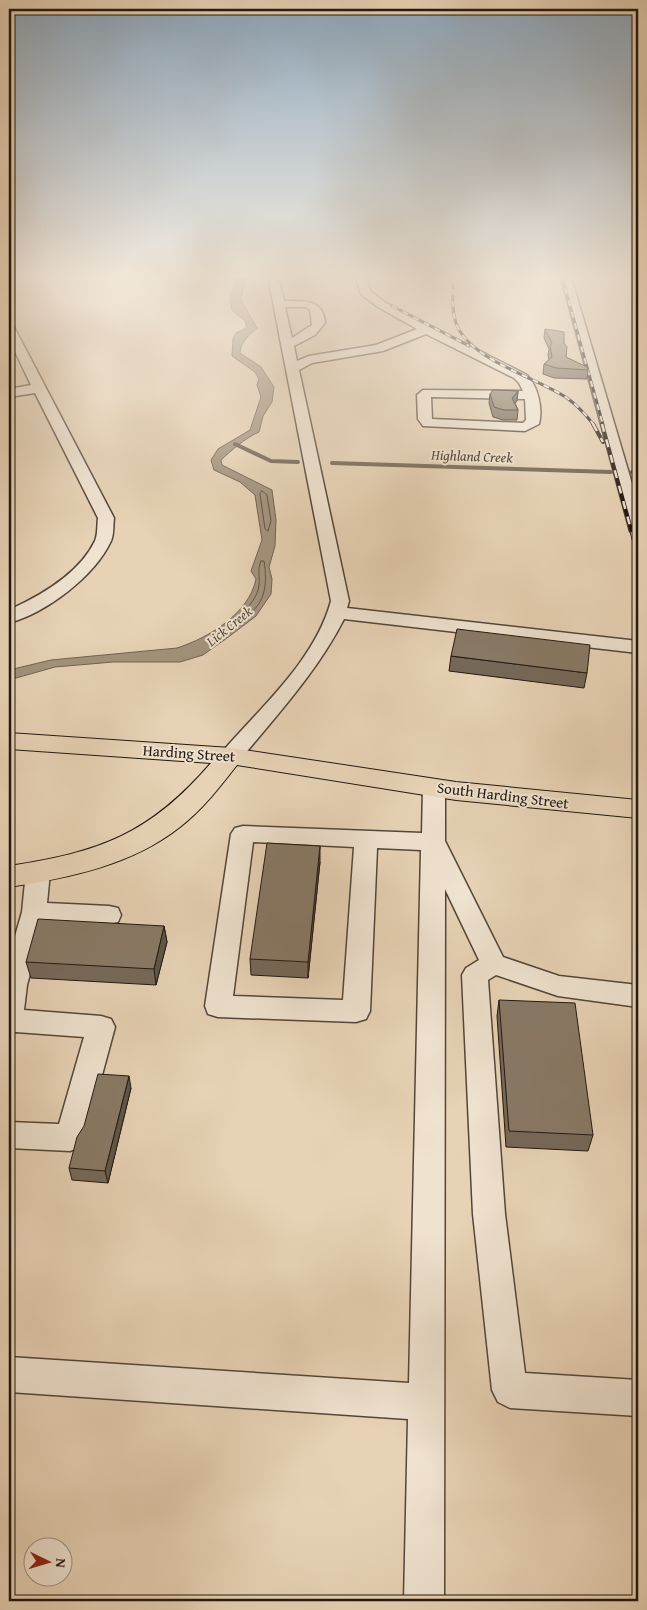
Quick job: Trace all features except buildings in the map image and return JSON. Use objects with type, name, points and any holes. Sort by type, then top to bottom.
[{"type":"main road","name":"Harding Street","points":[[9,740],[231,756],[368,776]]},
{"type":"main road","points":[[9,876],[38,872],[105,854],[156,830],[201,792],[231,756]]},
{"type":"main road","name":"South Harding Street","points":[[368,776],[434,787],[638,809]]},
{"type":"lane","points":[[9,617],[61,589],[86,565],[104,539],[106,518],[22,352]]},
{"type":"lane","points":[[231,756],[307,664],[327,635],[339,613],[340,601],[287,352]]},
{"type":"lane","points":[[288,357],[292,352]]},
{"type":"lane","points":[[288,357],[309,360],[355,352]]},
{"type":"lane","points":[[470,352],[523,378],[530,395],[535,418],[532,424],[525,427],[428,423],[425,418],[424,395],[428,393],[530,395]]},
{"type":"lane","points":[[587,352],[638,531]]},
{"type":"lane","points":[[9,393],[39,388]]},
{"type":"lane","points":[[339,613],[638,647]]},
{"type":"lane","points":[[424,1601],[434,787]]},
{"type":"lane","points":[[366,839],[356,1011],[218,1006],[243,834],[366,839],[434,842]]},
{"type":"lane","points":[[434,842],[494,964],[558,986],[638,996]]},
{"type":"lane","points":[[9,1135],[70,1138],[101,1027],[9,1022],[14,985],[34,912],[38,872]]},
{"type":"lane","points":[[34,912],[109,915]]},
{"type":"lane","points":[[494,964],[475,976],[489,1214],[510,1390],[638,1398]]},
{"type":"lane","points":[[9,1374],[427,1402]]},
{"type":"water","name":"Lick Creek","points":[[232,352],[240,352],[261,367],[274,387],[272,402],[263,416],[259,432],[234,448],[221,460],[222,465],[272,490],[276,520],[275,546],[269,567],[272,579],[271,594],[256,616],[203,655],[180,662],[113,662],[55,667],[9,680],[9,670],[51,660],[177,648],[214,631],[236,614],[245,603],[252,592],[256,579],[251,571],[262,540],[255,495],[240,482],[214,470],[211,460],[218,449],[250,430],[261,397],[257,385],[259,379],[255,372],[232,356]]},
{"type":"waterway","name":"Highland Creek","points":[[235,444],[271,461],[298,462]]},
{"type":"waterway","name":"Highland Creek","points":[[332,463],[611,472]]},
{"type":"waterway","name":"Highland Creek","points":[[632,472],[638,473]]},
{"type":"railway","points":[[482,352],[505,367],[567,398],[594,425]]},
{"type":"railway","points":[[583,352],[603,425]]},
{"type":"railway","points":[[593,424],[603,442]]},
{"type":"railway","points":[[602,424],[638,555]]}]
